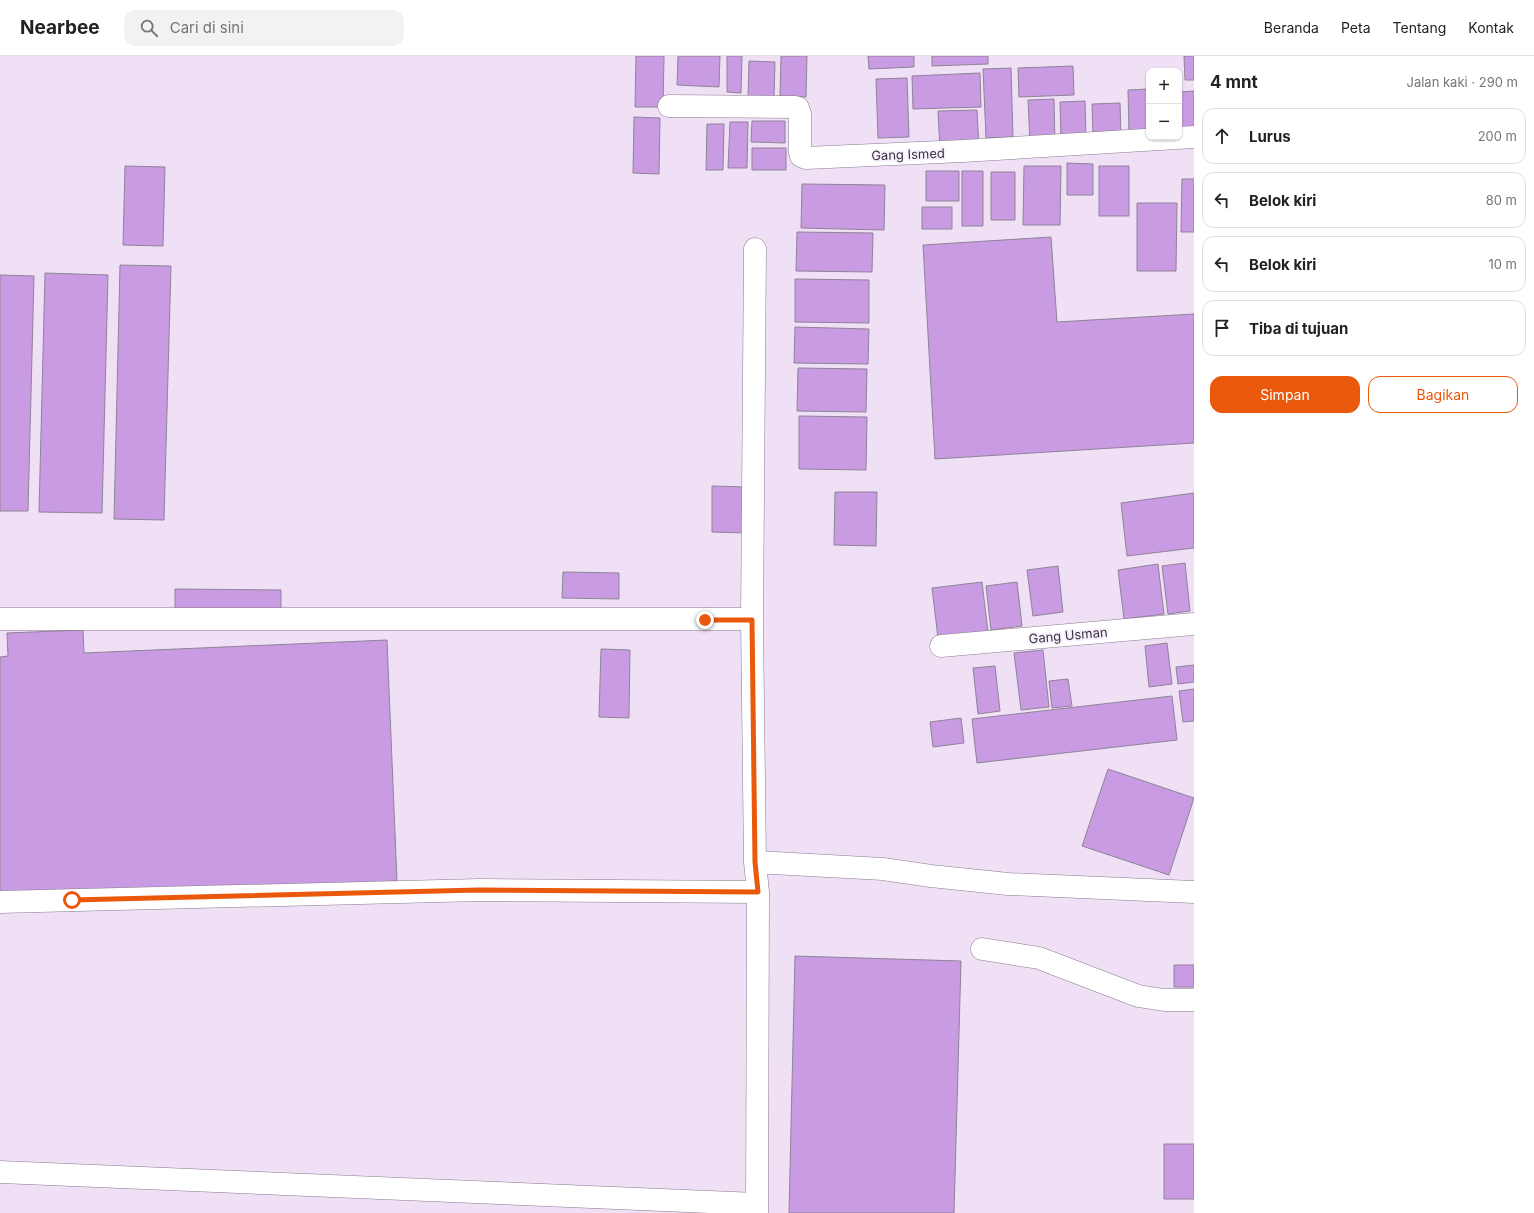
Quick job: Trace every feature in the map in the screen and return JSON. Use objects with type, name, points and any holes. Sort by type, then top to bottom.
[{"type":"street","name":"Gang Ismed","points":[[669,106],[796,107],[800,114],[800,153],[801,156],[806,158],[963,152],[1194,137]]},
{"type":"street","points":[[0,1172],[757,1208],[758,892],[755,862],[752,620],[755,249]]},
{"type":"street","points":[[0,619],[752,620]]},
{"type":"street","name":"Gang Usman","points":[[941,646],[1194,624]]},
{"type":"street","points":[[755,862],[883,869],[931,876],[1008,884],[1194,892]]},
{"type":"street","points":[[0,902],[479,890],[758,892]]},
{"type":"street","points":[[982,949],[1039,958],[1138,996],[1164,1000],[1194,1000]]},
{"type":"building","points":[[636,56],[664,56],[663,107],[635,107]]},
{"type":"building","points":[[678,56],[720,56],[719,87],[677,85]]},
{"type":"building","points":[[727,56],[742,56],[741,93],[727,92]]},
{"type":"building","points":[[781,56],[807,56],[806,97],[780,96]]},
{"type":"building","points":[[868,56],[914,56],[914,67],[869,69]]},
{"type":"building","points":[[932,56],[988,56],[988,64],[932,66]]},
{"type":"building","points":[[1184,56],[1194,56],[1194,80],[1185,80]]},
{"type":"building","points":[[749,61],[775,62],[774,98],[748,98]]},
{"type":"building","points":[[1073,66],[1074,95],[1019,97],[1018,68]]},
{"type":"building","points":[[1011,68],[1013,137],[986,138],[983,69]]},
{"type":"building","points":[[980,73],[981,107],[913,109],[912,76]]},
{"type":"building","points":[[907,78],[909,137],[878,138],[876,79]]},
{"type":"building","points":[[1146,89],[1146,133],[1129,133],[1128,90]]},
{"type":"building","points":[[1194,91],[1194,132],[1182,132],[1182,92]]},
{"type":"building","points":[[1054,99],[1055,143],[1030,143],[1028,100]]},
{"type":"building","points":[[1085,101],[1086,140],[1061,141],[1060,102]]},
{"type":"building","points":[[1120,103],[1121,135],[1093,136],[1092,104]]},
{"type":"building","points":[[977,110],[979,148],[940,150],[938,111]]},
{"type":"building","points":[[634,117],[660,118],[659,174],[633,173]]},
{"type":"building","points":[[752,121],[785,121],[785,143],[751,142]]},
{"type":"building","points":[[730,122],[748,122],[747,168],[728,168]]},
{"type":"building","points":[[707,124],[724,124],[723,170],[706,170]]},
{"type":"building","points":[[752,148],[786,148],[786,170],[752,170]]},
{"type":"building","points":[[1067,163],[1093,164],[1093,195],[1067,195]]},
{"type":"building","points":[[125,166],[165,167],[163,246],[123,245]]},
{"type":"building","points":[[1024,166],[1061,166],[1060,225],[1023,225]]},
{"type":"building","points":[[1099,166],[1129,166],[1129,216],[1099,216]]},
{"type":"building","points":[[926,171],[959,171],[959,201],[926,201]]},
{"type":"building","points":[[962,171],[983,171],[983,226],[962,226]]},
{"type":"building","points":[[991,172],[1015,172],[1015,220],[991,220]]},
{"type":"building","points":[[1182,179],[1194,179],[1194,232],[1181,232]]},
{"type":"building","points":[[802,184],[885,185],[884,230],[801,228]]},
{"type":"building","points":[[1137,203],[1177,203],[1176,271],[1137,271]]},
{"type":"building","points":[[922,207],[952,207],[952,229],[922,229]]},
{"type":"building","points":[[797,232],[873,233],[872,272],[796,271]]},
{"type":"building","points":[[1051,237],[1057,322],[1194,314],[1194,443],[935,459],[923,245]]},
{"type":"building","points":[[120,265],[171,266],[164,520],[114,519]]},
{"type":"building","points":[[45,273],[108,275],[102,513],[39,512]]},
{"type":"building","points":[[0,275],[34,276],[28,511],[0,511]]},
{"type":"building","points":[[795,279],[869,280],[869,323],[795,322]]},
{"type":"building","points":[[795,327],[869,329],[868,364],[794,363]]},
{"type":"building","points":[[798,368],[867,369],[866,412],[797,411]]},
{"type":"building","points":[[799,416],[867,417],[866,470],[799,469]]},
{"type":"building","points":[[712,486],[746,487],[746,533],[712,532]]},
{"type":"building","points":[[835,492],[877,492],[876,546],[834,545]]},
{"type":"building","points":[[1194,493],[1194,548],[1127,556],[1121,503]]},
{"type":"building","points":[[1185,563],[1190,611],[1168,614],[1162,566]]},
{"type":"building","points":[[1158,564],[1164,614],[1124,619],[1118,570]]},
{"type":"building","points":[[1058,566],[1063,612],[1033,616],[1027,570]]},
{"type":"building","points":[[563,572],[619,573],[619,599],[562,598]]},
{"type":"building","points":[[982,582],[988,632],[938,638],[932,588]]},
{"type":"building","points":[[1017,582],[1022,626],[991,630],[986,586]]},
{"type":"building","points":[[175,589],[281,590],[281,617],[175,616]]},
{"type":"building","points":[[83,630],[84,653],[387,640],[397,881],[0,898],[0,657],[8,656],[7,633]]},
{"type":"building","points":[[1167,643],[1172,684],[1149,687],[1145,646]]},
{"type":"building","points":[[601,649],[630,650],[629,718],[599,717]]},
{"type":"building","points":[[1043,650],[1049,707],[1021,710],[1014,653]]},
{"type":"building","points":[[1194,665],[1194,682],[1178,684],[1176,667]]},
{"type":"building","points":[[995,666],[1000,711],[978,714],[973,668]]},
{"type":"building","points":[[1068,679],[1072,706],[1052,708],[1049,681]]},
{"type":"building","points":[[1194,689],[1194,721],[1183,722],[1179,691]]},
{"type":"building","points":[[1172,696],[1177,740],[977,763],[972,719]]},
{"type":"building","points":[[961,718],[964,743],[933,747],[930,722]]},
{"type":"building","points":[[1108,769],[1194,798],[1169,875],[1082,846]]},
{"type":"building","points":[[795,956],[961,961],[954,1213],[789,1213]]},
{"type":"building","points":[[1174,965],[1194,965],[1194,987],[1174,987]]},
{"type":"building","points":[[1164,1144],[1194,1144],[1194,1199],[1164,1199]]},
{"type":"route","points":[[72,900],[479,890],[758,892],[755,862],[752,620],[705,620]]}]
